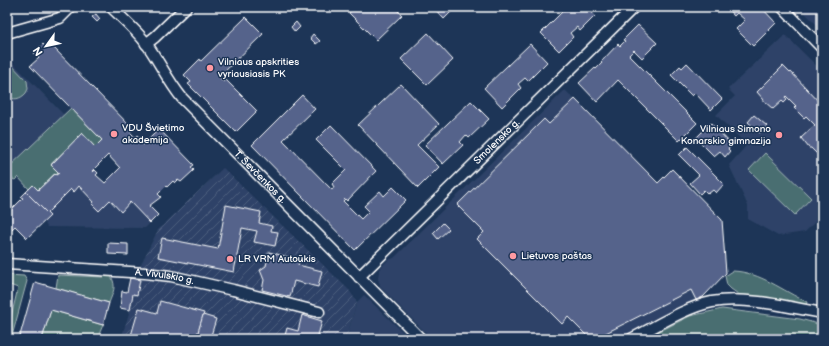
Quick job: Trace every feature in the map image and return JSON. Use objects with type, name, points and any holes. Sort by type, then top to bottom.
[{"type":"street","points":[[7,33],[60,18],[71,7]]},
{"type":"street","name":"T. Ševčenkos g.","points":[[110,7],[137,33],[146,44],[182,98],[421,339]]},
{"type":"street","points":[[146,44],[160,33],[186,7]]},
{"type":"street","name":"Smolensko g.","points":[[359,277],[634,7]]},
{"type":"street","points":[[782,7],[822,48]]},
{"type":"street","name":"A. Vivulskio g.","points":[[7,264],[171,276],[319,312]]},
{"type":"street","points":[[631,339],[691,309],[712,302],[735,300],[822,313]]},
{"type":"shaded area","points":[[799,7],[822,7],[822,30]]},
{"type":"shaded area","name":"Vilniaus Simono Konarskio gimnazija","points":[[785,35],[822,71],[822,215],[805,232],[778,236],[748,219],[748,206],[729,165],[747,145],[716,115],[735,96],[728,89]]},
{"type":"shaded area","points":[[7,57],[64,115],[7,169]]},
{"type":"shaded area","points":[[565,90],[658,183],[672,169],[722,220],[726,273],[703,297],[617,339],[432,339],[381,288],[378,279],[379,271],[388,260],[394,258]]},
{"type":"shaded area","name":"LR VRM Autoūkis","points":[[223,168],[349,290],[357,302],[346,339],[121,339],[130,310],[133,294],[137,295],[137,272],[158,230]]},
{"type":"shaded area","points":[[79,186],[94,202],[92,204],[110,200],[121,212],[130,202],[150,223],[145,228],[47,227],[44,221],[47,213],[71,189],[74,192]]},
{"type":"shaded area","points":[[364,295],[410,339],[346,339],[357,302]]},
{"type":"green space","points":[[7,60],[27,81],[28,89],[24,95],[19,98],[14,99],[7,96]]},
{"type":"green space","points":[[71,108],[102,140],[95,147],[82,134],[51,164],[59,173],[56,175],[54,174],[38,190],[33,185],[29,189],[18,177],[15,180],[13,179],[7,185],[7,169]]},
{"type":"green space","points":[[765,153],[811,198],[795,215],[749,170]]},
{"type":"green space","points":[[733,271],[743,272],[762,278],[807,302],[806,305],[774,299],[741,296],[727,285],[725,276]]},
{"type":"green space","points":[[103,274],[111,276],[114,283],[114,290],[109,303],[56,288],[58,275],[103,277]]},
{"type":"green space","points":[[7,275],[24,276],[27,281],[12,336],[7,334],[18,288],[7,284]]},
{"type":"green space","points":[[722,309],[800,319],[822,325],[822,339],[644,339],[690,316]]},
{"type":"green space","points":[[51,310],[103,325],[97,339],[42,339]]},
{"type":"building","points":[[355,7],[394,7],[402,15],[376,40],[349,13]]},
{"type":"building","points":[[433,7],[456,7],[444,19]]},
{"type":"building","points":[[567,7],[587,7],[595,16],[580,31],[577,27],[570,33],[573,37],[559,51],[541,33]]},
{"type":"building","points":[[726,7],[761,7],[776,23],[753,46],[736,29],[745,20],[737,13],[734,16]]},
{"type":"building","points":[[96,14],[100,19],[97,22],[92,17]]},
{"type":"building","name":"Vilniaus apskrities vyriausiasis PK","points":[[246,17],[263,34],[219,77],[224,82],[226,80],[257,111],[236,132],[188,84],[191,82],[184,75],[200,59],[201,61]]},
{"type":"building","points":[[296,22],[300,27],[295,32],[291,27]]},
{"type":"building","points":[[638,25],[657,43],[642,58],[634,50],[629,55],[697,123],[679,141],[618,80],[597,102],[579,83],[602,63],[601,62],[618,44],[620,46],[625,41],[623,40]]},
{"type":"building","points":[[428,33],[453,60],[427,85],[401,59]]},
{"type":"building","points":[[313,34],[320,41],[316,44],[310,38]]},
{"type":"building","name":"VDU Švietimo akademija","points":[[43,44],[48,49],[52,46],[133,129],[130,132],[135,137],[137,135],[141,139],[139,141],[143,145],[159,129],[194,165],[191,167],[194,170],[181,182],[178,180],[175,183],[173,181],[158,194],[161,197],[149,206],[158,215],[150,223],[130,202],[121,212],[110,200],[99,211],[92,204],[94,202],[79,186],[74,192],[71,189],[47,213],[26,192],[33,185],[38,190],[55,174],[56,175],[59,173],[51,165],[82,133],[95,147],[102,140],[30,66],[39,58],[34,53]],"holes":[[[108,155],[120,168],[105,183],[96,175],[98,173],[95,170],[93,172],[92,171]]]},
{"type":"building","points":[[530,44],[547,62],[528,81],[525,78],[518,84],[521,88],[502,107],[484,88]]},
{"type":"building","points":[[687,63],[722,99],[711,110],[695,93],[692,96],[671,75],[680,66],[682,68]]},
{"type":"building","points":[[783,66],[790,73],[791,72],[822,105],[822,151],[818,155],[811,148],[809,148],[801,138],[815,125],[806,116],[804,118],[794,108],[796,106],[786,96],[785,97],[787,100],[784,103],[782,101],[773,109],[757,92]]},
{"type":"building","points":[[401,84],[439,124],[417,145],[439,167],[418,188],[358,125]]},
{"type":"building","points":[[302,95],[315,109],[283,140],[332,190],[334,187],[332,184],[346,170],[316,140],[331,125],[376,171],[347,201],[345,199],[343,201],[361,219],[369,211],[364,206],[380,191],[384,196],[393,187],[406,200],[355,250],[252,145]]},
{"type":"building","points":[[575,99],[658,183],[672,169],[722,220],[726,273],[703,297],[696,300],[691,290],[594,339],[590,339],[568,317],[562,324],[477,239],[484,232],[457,205],[544,119],[549,124]]},
{"type":"building","points":[[471,101],[489,119],[469,138],[466,135],[460,142],[463,145],[443,164],[425,145]]},
{"type":"building","points":[[754,115],[767,126],[760,133],[748,122]]},
{"type":"building","points":[[711,123],[732,145],[728,149],[730,151],[725,157],[720,151],[714,156],[696,138]]},
{"type":"building","points":[[687,147],[724,184],[716,193],[713,190],[708,194],[704,190],[700,194],[690,183],[699,175],[679,155]]},
{"type":"building","points":[[26,192],[50,216],[27,238],[15,226],[11,230],[7,225],[7,214],[23,198],[21,197]]},
{"type":"building","points":[[226,205],[261,212],[259,223],[272,226],[271,231],[278,232],[275,246],[254,242],[257,231],[242,228],[234,272],[158,257],[162,238],[218,249]]},
{"type":"building","points":[[443,223],[449,229],[438,239],[433,233]]},
{"type":"building","points":[[108,243],[128,244],[128,255],[108,254]]},
{"type":"building","points":[[269,252],[300,260],[298,265],[322,271],[318,287],[294,281],[290,297],[262,290],[264,280],[260,270],[266,266]]},
{"type":"building","points":[[130,278],[140,280],[137,295],[133,294],[130,310],[120,308],[122,291],[127,292]]},
{"type":"building","points":[[35,282],[109,303],[103,325],[51,310],[42,339],[19,339]]},
{"type":"building","points":[[160,301],[204,313],[196,339],[130,339],[139,308],[157,313]]},
{"type":"building","points":[[203,315],[216,319],[210,339],[196,339]]},
{"type":"building","points":[[302,315],[322,321],[317,339],[284,339],[287,328],[298,331]]},
{"type":"place","name":"Vilniaus apskrities vyriausiasis PK","points":[[210,68]]},
{"type":"place","name":"VDU Švietimo akademija","points":[[114,134]]},
{"type":"place","name":"Vilniaus Simono Konarskio gimnazija","points":[[779,135]]},
{"type":"place","name":"Lietuvos paštas","points":[[513,256]]},
{"type":"place","name":"LR VRM Autoūkis","points":[[230,259]]}]
